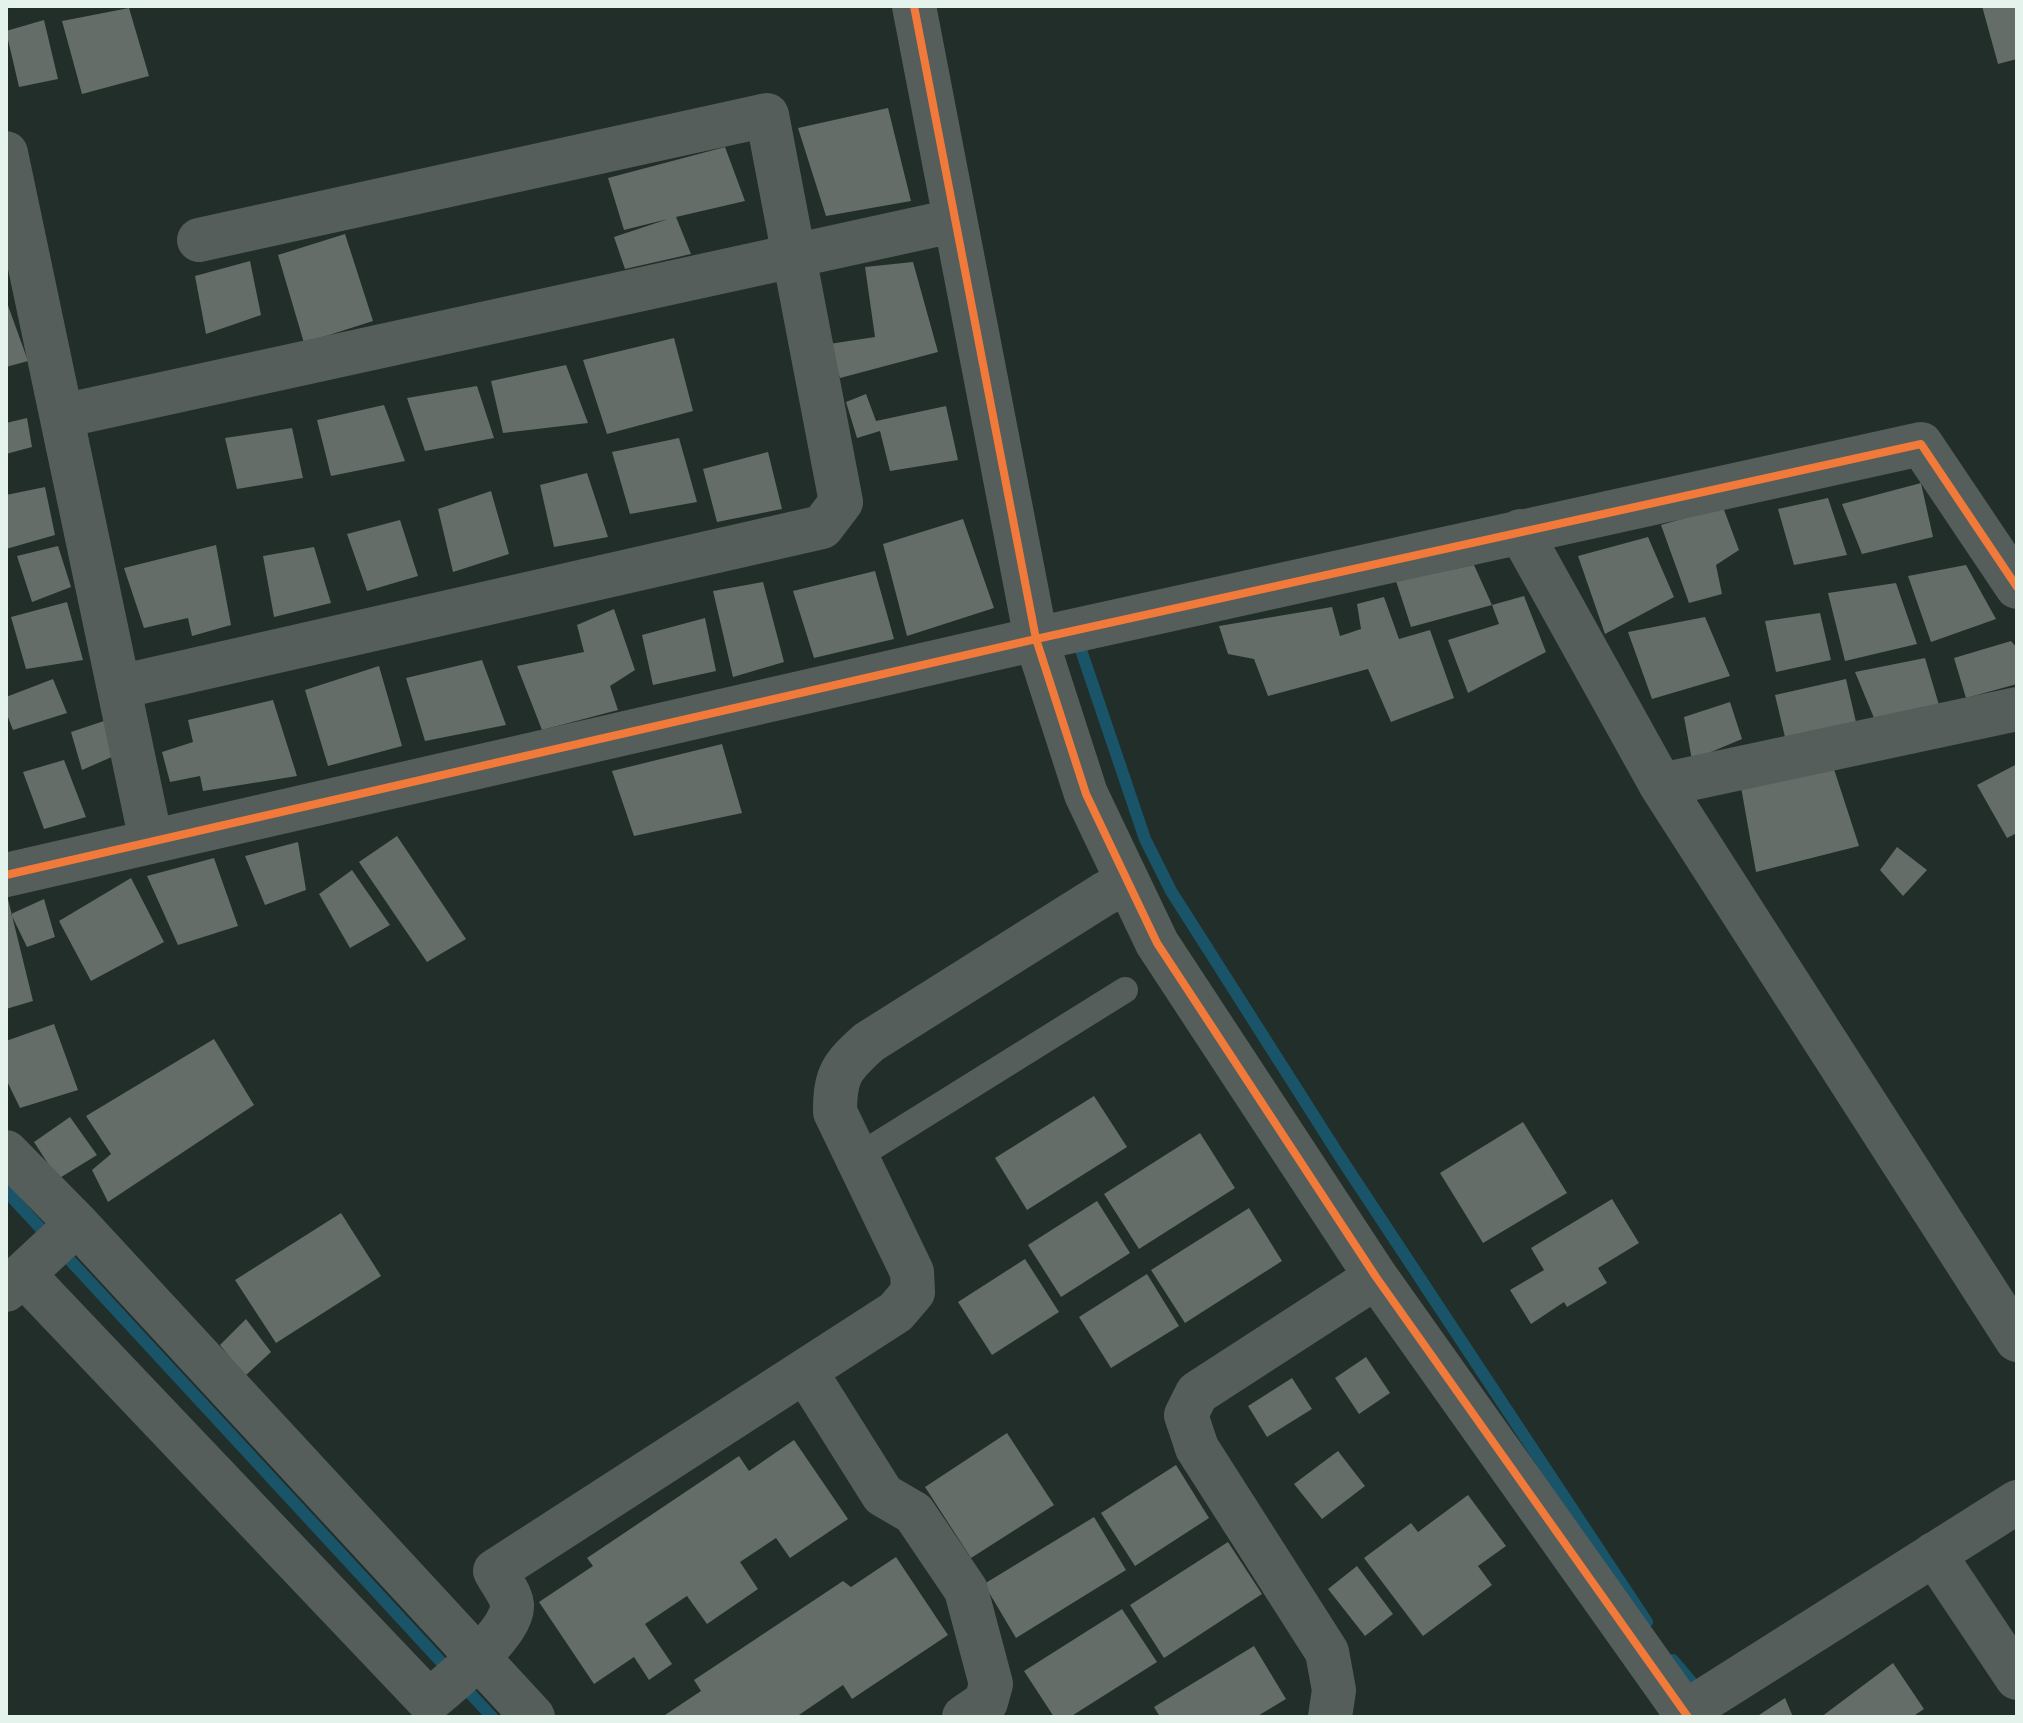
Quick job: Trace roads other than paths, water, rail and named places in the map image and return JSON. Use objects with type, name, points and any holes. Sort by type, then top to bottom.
[{"type":"street","points":[[914,6],[1036,639],[1086,794],[1157,943],[1376,1277],[1686,1715],[2017,1502]]},
{"type":"street","points":[[119,687],[822,527],[841,502],[767,115],[199,240]]},
{"type":"street","points":[[6,153],[16,252],[62,416],[151,841]]},
{"type":"street","points":[[62,416],[953,221]]},
{"type":"street","points":[[6,875],[1036,639],[1921,444],[2017,587]]},
{"type":"street","points":[[1520,531],[1661,785],[2017,1340]]},
{"type":"street","points":[[1661,785],[2017,709]]},
{"type":"street","points":[[77,1224],[15,1282],[437,1709],[511,1615],[512,1603],[495,1571],[896,1312],[913,1292],[912,1272],[835,1112],[835,1084],[846,1063],[882,1034],[1104,894],[1128,882]]},
{"type":"street","points":[[6,1152],[77,1224],[533,1717]]},
{"type":"street","points":[[1330,1717],[1334,1690],[1327,1652],[1197,1448],[1186,1415],[1197,1393],[1376,1277]]},
{"type":"street","points":[[805,1371],[883,1495],[914,1513],[966,1590],[991,1684],[986,1702],[964,1717]]},
{"type":"street","points":[[1934,1554],[2017,1678]]},
{"type":"lane","points":[[857,1157],[1125,990]]},
{"type":"waterway","points":[[1080,647],[1145,839],[1171,891],[1342,1160],[1647,1622]]},
{"type":"waterway","points":[[6,1191],[492,1717]]},
{"type":"waterway","points":[[1673,1660],[1700,1692]]}]
